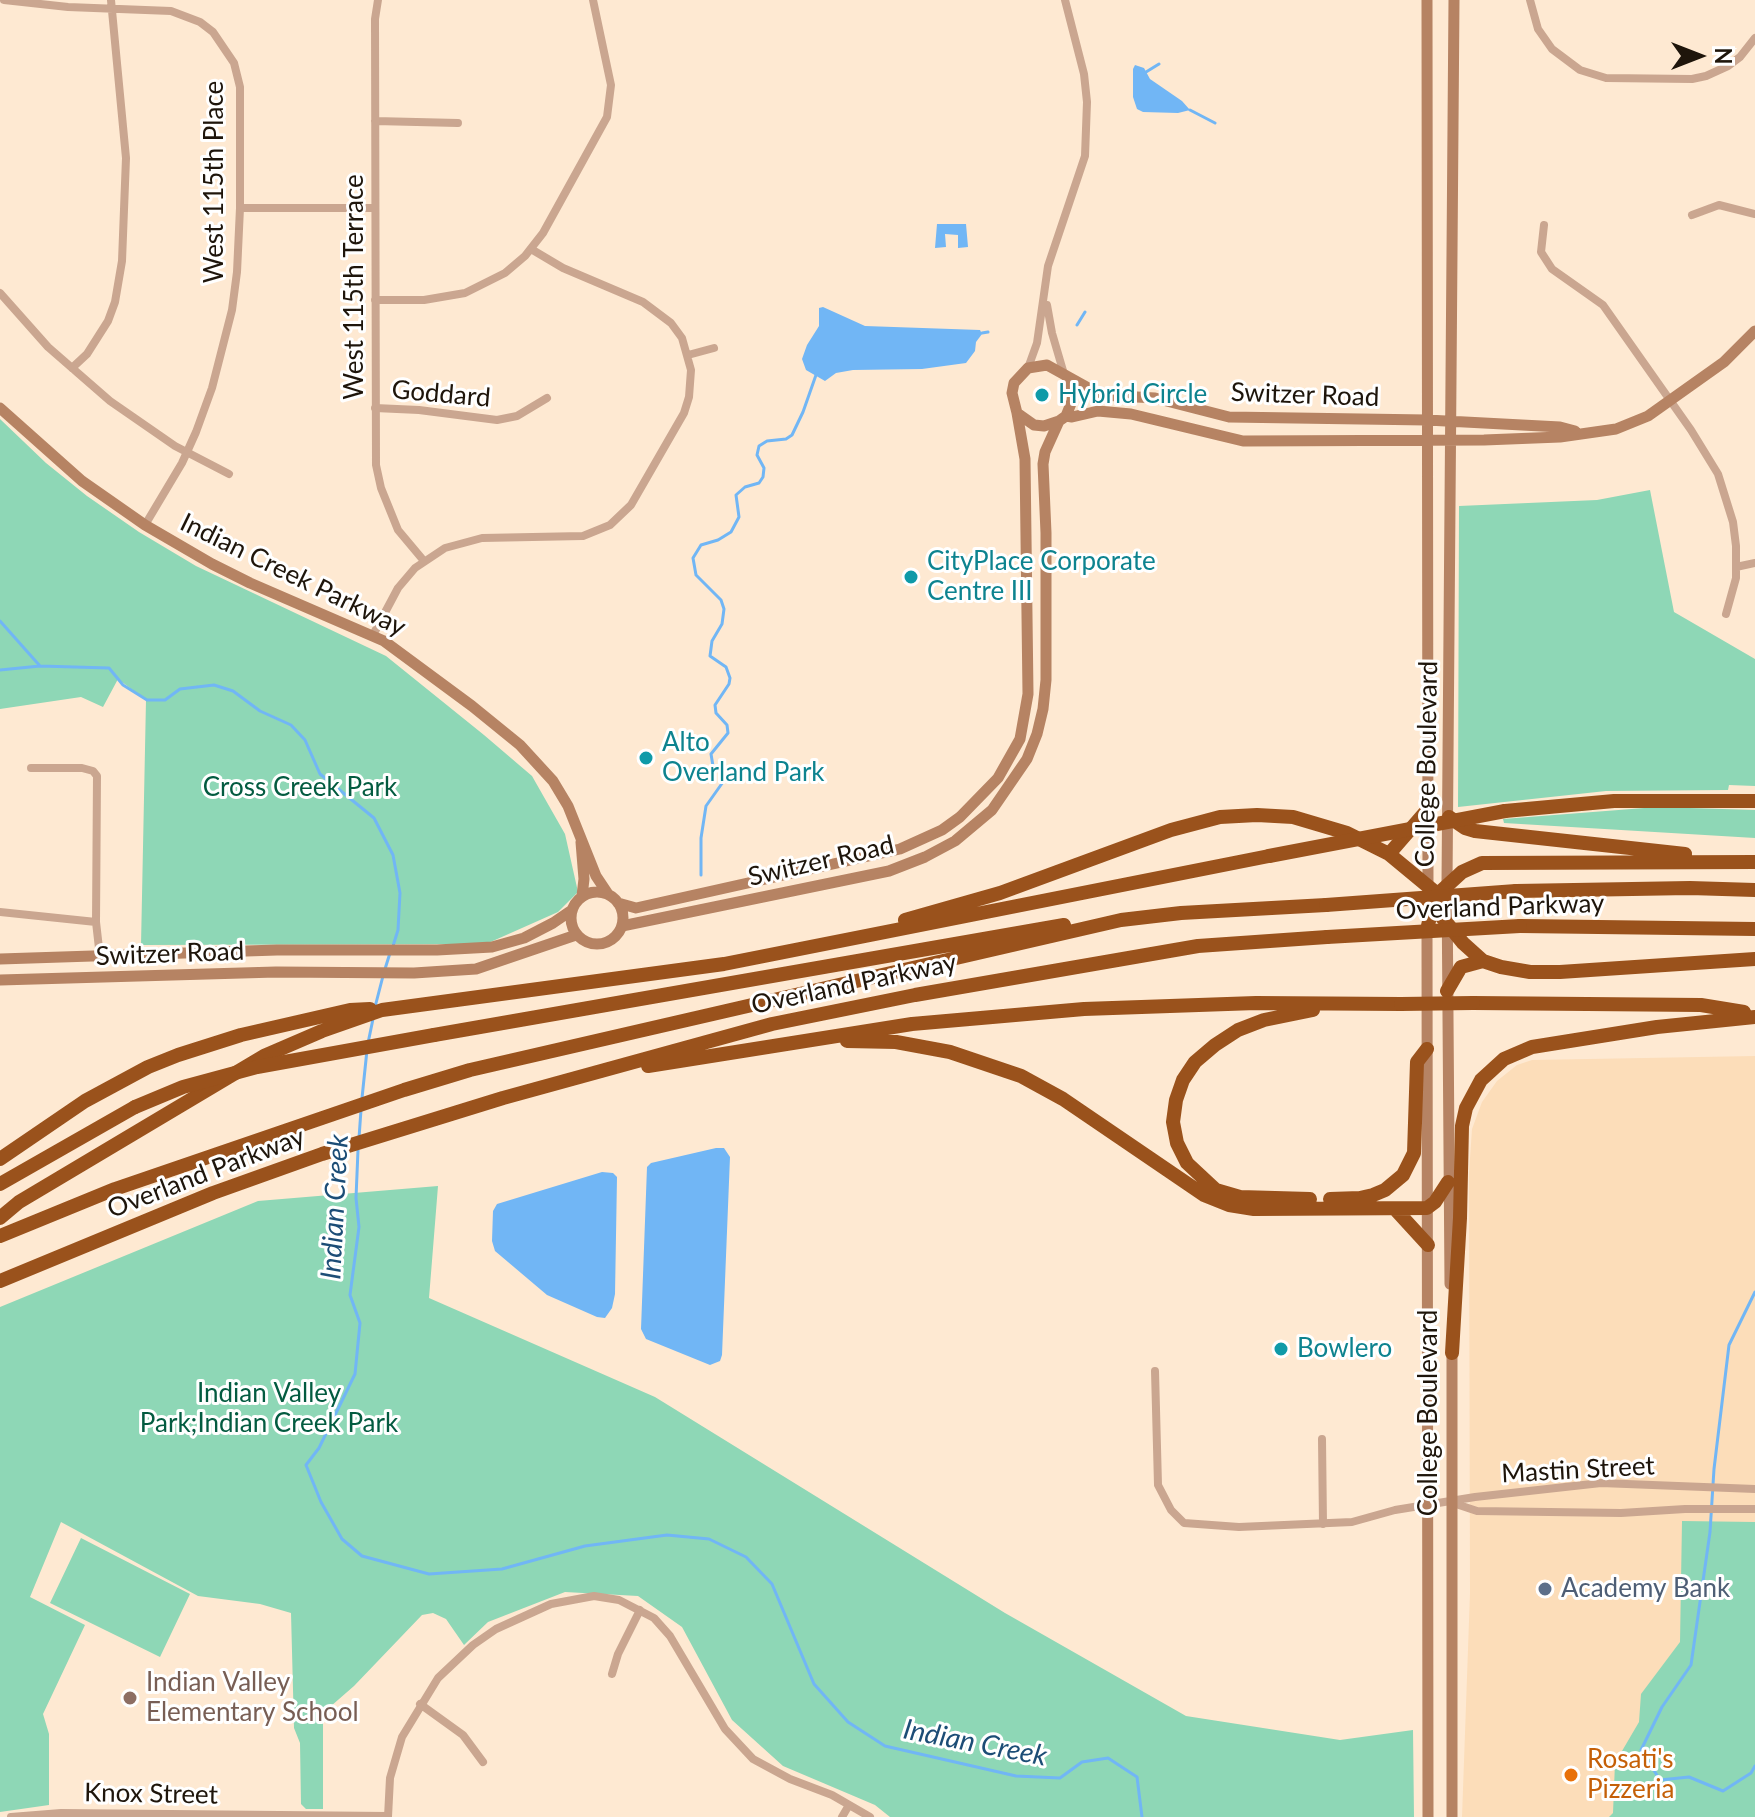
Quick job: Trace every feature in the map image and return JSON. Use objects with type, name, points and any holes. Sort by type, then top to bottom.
[{"type":"highway","points":[[0,1159],[85,1101],[148,1067],[228,1038],[382,1010],[666,974],[1505,811],[1614,801],[1755,801]]},
{"type":"highway","points":[[1389,854],[1428,809]]},
{"type":"highway","points":[[887,933],[906,920],[1000,893],[1171,830],[1220,817],[1257,815],[1293,817],[1337,830],[1389,854],[1437,895],[1447,922],[1463,943],[1483,961]]},
{"type":"highway","points":[[1449,817],[1475,831],[1754,862]]},
{"type":"highway","points":[[1427,931],[1437,895],[1471,867],[1493,861],[1726,860]]},
{"type":"highway","name":"Overland Parkway","points":[[0,1236],[115,1189],[470,1070],[1121,920],[1181,913],[1516,891],[1755,890]]},
{"type":"highway","points":[[0,1184],[135,1107],[183,1087],[257,1067],[1040,928],[1121,920]]},
{"type":"highway","name":"Overland Parkway","points":[[0,1281],[198,1199],[409,1126],[772,1024],[915,995],[1198,946],[1520,926],[1755,929]]},
{"type":"highway","points":[[1447,991],[1461,967],[1483,961],[1530,972],[1560,972],[1755,959]]},
{"type":"highway","points":[[580,1077],[912,1024],[1084,1009],[1256,1003],[1701,1005],[1755,1016]]},
{"type":"highway","points":[[1369,1003],[1264,1020],[1227,1037],[1195,1062],[1179,1090],[1173,1122],[1182,1154],[1196,1174],[1216,1190],[1240,1197],[1360,1198],[1385,1190],[1403,1175],[1414,1153],[1417,1062],[1427,1049]]},
{"type":"highway","points":[[0,1218],[19,1202],[264,1056],[351,1016]]},
{"type":"highway","points":[[1452,1353],[1462,1126],[1466,1108],[1481,1080],[1504,1059],[1532,1047],[1657,1027],[1755,1016]]},
{"type":"highway","points":[[814,1040],[896,1042],[925,1046],[1009,1071],[1063,1099],[1204,1195],[1229,1205],[1254,1209],[1427,1208],[1435,1202],[1448,1182]]},
{"type":"highway","points":[[1395,1209],[1428,1245]]},
{"type":"main road","name":"College Boulevard","points":[[1427,0],[1428,809],[1437,895]]},
{"type":"main road","name":"College Boulevard","points":[[1437,895],[1449,817],[1454,0]]},
{"type":"main road","name":"Switzer Road","points":[[0,980],[414,973],[476,969],[576,935],[590,943],[606,943],[622,926],[889,871],[941,849],[980,822],[1010,787],[1033,746],[1045,695],[1045,452],[1062,418],[1098,411],[1131,414],[1234,439],[1452,441],[1560,437],[1630,425],[1670,402],[1724,362],[1755,331]]},
{"type":"main road","points":[[1047,365],[1066,376],[1073,392],[1072,401],[1062,418],[1044,426],[1034,425],[1017,413],[1012,393],[1014,383],[1028,368],[1047,365]]},
{"type":"main road","name":"Switzer Road","points":[[1066,376],[1101,395],[1155,398],[1237,417],[1452,421],[1560,427],[1579,433]]},
{"type":"main road","name":"Indian Creek Parkway","points":[[0,408],[82,481],[145,525],[237,577],[373,635],[408,657],[520,745],[553,781],[581,833],[596,876],[608,894]]},
{"type":"main road","name":"Switzer Road","points":[[618,903],[636,908],[900,849],[929,837],[971,808],[998,778],[1015,751],[1027,709],[1029,675],[1025,459],[1017,413]]},
{"type":"main road","points":[[1234,439],[1237,417]]},
{"type":"main road","points":[[1511,425],[1511,439]]},
{"type":"main road","points":[[1025,534],[1046,533]]},
{"type":"main road","points":[[998,778],[1010,787]]},
{"type":"main road","name":"Indian Creek Parkway","points":[[581,833],[582,896]]},
{"type":"main road","points":[[812,871],[814,887]]},
{"type":"main road","points":[[582,896],[599,892],[608,894],[622,910],[622,926]]},
{"type":"main road","name":"Switzer Road","points":[[0,959],[423,950],[503,944],[524,938],[553,923],[572,910],[582,896]]},
{"type":"main road","points":[[572,910],[572,927],[576,935]]},
{"type":"main road","name":"College Boulevard","points":[[1447,922],[1452,1353],[1452,1817]]},
{"type":"main road","name":"College Boulevard","points":[[1427,931],[1428,1817]]},
{"type":"street","name":"West 115th Place","points":[[4,0],[111,4],[186,15],[213,32],[234,63],[240,87],[240,208],[237,272],[229,323],[212,388],[186,452],[145,525]]},
{"type":"street","name":"West 115th Terrace","points":[[378,0],[375,19],[374,208],[376,465],[381,488],[398,530],[424,561]]},
{"type":"street","points":[[375,300],[424,300],[465,293],[505,273],[543,233],[607,117],[611,85],[593,0]]},
{"type":"street","points":[[1028,368],[1036,350],[1048,266],[1085,148],[1087,102],[1084,74],[1065,0]]},
{"type":"street","points":[[1530,0],[1538,29],[1552,49],[1572,66],[1606,78],[1692,79],[1706,76],[1740,57],[1755,38]]},
{"type":"street","points":[[72,368],[87,354],[108,321],[115,302],[122,261],[126,158],[111,4]]},
{"type":"street","points":[[375,121],[458,123]]},
{"type":"street","points":[[1692,215],[1719,205],[1755,214]]},
{"type":"street","points":[[240,208],[374,208]]},
{"type":"street","points":[[1544,225],[1541,252],[1552,269],[1603,305],[1707,454],[1722,485],[1733,522],[1736,567],[1734,593],[1726,614]]},
{"type":"street","points":[[373,635],[398,588],[424,561],[445,548],[482,538],[583,536],[621,517],[642,488],[684,413],[691,385],[688,355],[682,338],[658,311],[563,268],[531,249]]},
{"type":"street","points":[[0,293],[30,328],[110,401],[186,452],[229,474]]},
{"type":"street","points":[[1045,296],[1052,333],[1066,376]]},
{"type":"street","points":[[688,355],[714,348]]},
{"type":"street","name":"Goddard","points":[[375,408],[497,420],[517,416],[547,398]]},
{"type":"street","points":[[1736,567],[1755,563]]},
{"type":"street","points":[[31,768],[82,768],[93,771],[97,776],[96,922],[100,957]]},
{"type":"street","points":[[0,912],[96,922]]},
{"type":"street","name":"Mastin Street","points":[[1155,1371],[1158,1485],[1171,1510],[1184,1523],[1239,1527],[1352,1522],[1379,1514],[1475,1497],[1601,1483],[1755,1489]]},
{"type":"street","points":[[1322,1439],[1323,1524]]},
{"type":"street","name":"Mastin Street","points":[[1452,1503],[1477,1511],[1621,1513],[1753,1509]]},
{"type":"street","points":[[388,1817],[395,1759],[408,1723],[438,1678],[473,1645],[496,1629],[535,1610],[575,1598],[594,1596],[619,1600],[654,1618],[670,1636],[725,1729],[745,1752],[772,1771],[870,1817]]},
{"type":"street","points":[[612,1674],[618,1654],[640,1610]]},
{"type":"street","points":[[420,1704],[463,1735],[483,1762]]},
{"type":"street","points":[[842,1817],[849,1805]]},
{"type":"street","name":"Knox Street","points":[[11,1817],[388,1817]]},
{"type":"shaded area","points":[[1755,1056],[1755,1817],[1462,1817],[1470,1593],[1469,1173],[1472,1129],[1482,1102],[1497,1081],[1517,1065],[1532,1060]]},
{"type":"green space","name":"Cross Creek Park","points":[[0,419],[46,463],[139,532],[196,566],[386,656],[484,735],[532,776],[565,834],[578,892],[558,912],[486,944],[141,945],[146,700],[118,679],[103,707],[81,697],[0,709]]},
{"type":"green space","points":[[1650,490],[1674,612],[1755,659],[1755,786],[1729,785],[1728,790],[1606,791],[1458,807],[1459,506],[1597,500]]},
{"type":"green space","points":[[1657,807],[1755,810],[1755,838],[1504,823],[1503,819]]},
{"type":"green space","name":"Indian Valley Park;Indian Creek Park","points":[[438,1186],[429,1298],[655,1397],[1005,1613],[1186,1716],[1340,1740],[1413,1730],[1414,1817],[890,1817],[875,1805],[783,1766],[732,1720],[682,1627],[638,1596],[565,1592],[488,1622],[464,1645],[446,1619],[433,1613],[422,1615],[354,1686],[323,1713],[323,1809],[306,1809],[301,1804],[300,1743],[294,1728],[291,1613],[260,1604],[198,1596],[61,1522],[30,1597],[85,1625],[43,1714],[49,1734],[49,1805],[0,1812],[0,1307],[258,1201]]},
{"type":"green space","points":[[1682,1521],[1755,1522],[1755,1817],[1609,1817],[1613,1813],[1615,1763],[1639,1722],[1641,1694],[1680,1642]]},
{"type":"green space","points":[[81,1538],[190,1594],[160,1657],[50,1603]]},
{"type":"water","points":[[1135,65],[1144,68],[1150,79],[1190,110],[1178,113],[1143,112],[1137,109],[1133,97]]},
{"type":"water","points":[[937,224],[966,224],[968,247],[958,248],[958,235],[945,234],[946,247],[935,248]]},
{"type":"water","points":[[819,308],[865,326],[980,330],[982,334],[966,363],[922,369],[853,370],[836,373],[825,381],[806,370],[802,359],[819,326]]},
{"type":"water","points":[[724,1148],[730,1157],[722,1355],[720,1361],[710,1365],[646,1339],[641,1329],[647,1167],[651,1163]]},
{"type":"water","points":[[602,1172],[613,1173],[617,1177],[615,1294],[612,1308],[605,1318],[547,1295],[495,1251],[492,1241],[493,1211],[497,1204]]},
{"type":"waterway","points":[[1146,72],[1159,64]]},
{"type":"waterway","points":[[1190,110],[1215,123]]},
{"type":"waterway","points":[[1077,325],[1085,312]]},
{"type":"waterway","points":[[982,333],[988,332]]},
{"type":"waterway","points":[[701,875],[701,838],[706,806],[723,782],[722,774],[713,766],[711,754],[728,733],[727,725],[716,713],[715,705],[730,678],[726,667],[710,656],[724,609],[721,600],[696,575],[693,558],[701,545],[731,532],[739,517],[736,495],[745,487],[759,483],[763,477],[764,468],[757,455],[759,446],[792,435],[816,375]]},
{"type":"waterway","points":[[0,621],[40,666]]},
{"type":"waterway","name":"Indian Creek","points":[[0,670],[40,666],[109,668],[123,685],[147,700],[165,700],[180,689],[214,685],[233,691],[260,711],[291,725],[305,740],[320,774],[374,818],[393,855],[400,893],[398,930],[393,946]]},
{"type":"waterway","name":"Indian Creek","points":[[385,969],[390,953]]},
{"type":"waterway","name":"Indian Creek","points":[[375,1007],[383,976]]},
{"type":"waterway","name":"Indian Creek","points":[[368,1043],[373,1019]]},
{"type":"waterway","name":"Indian Creek","points":[[362,1098],[367,1050]]},
{"type":"waterway","name":"Indian Creek","points":[[359,1138],[361,1110]]},
{"type":"waterway","name":"Indian Creek","points":[[358,1150],[356,1198],[359,1227],[350,1295],[360,1323],[355,1374],[319,1448],[306,1465],[321,1502],[342,1539],[362,1556],[429,1574],[502,1569],[585,1546],[667,1535],[709,1539],[746,1557],[772,1584],[814,1684],[848,1722],[885,1746],[1016,1776],[1060,1778],[1082,1762],[1108,1758],[1137,1777],[1142,1817]]},
{"type":"waterway","points":[[1755,1292],[1729,1345],[1710,1532],[1691,1665],[1662,1707],[1641,1750],[1660,1780],[1689,1777],[1723,1791],[1751,1773],[1755,1766]]},
{"type":"place","name":"Hybrid Circle","points":[[1042,395]]},
{"type":"place","name":"CityPlace Corporate Centre III","points":[[911,577]]},
{"type":"place","name":"Alto Overland Park","points":[[646,758]]},
{"type":"place","name":"Bowlero","points":[[1281,1349]]},
{"type":"place","name":"Academy Bank","points":[[1545,1589]]},
{"type":"place","name":"Indian Valley Elementary School","points":[[130,1698]]},
{"type":"place","name":"Rosati's Pizzeria","points":[[1571,1775]]}]
